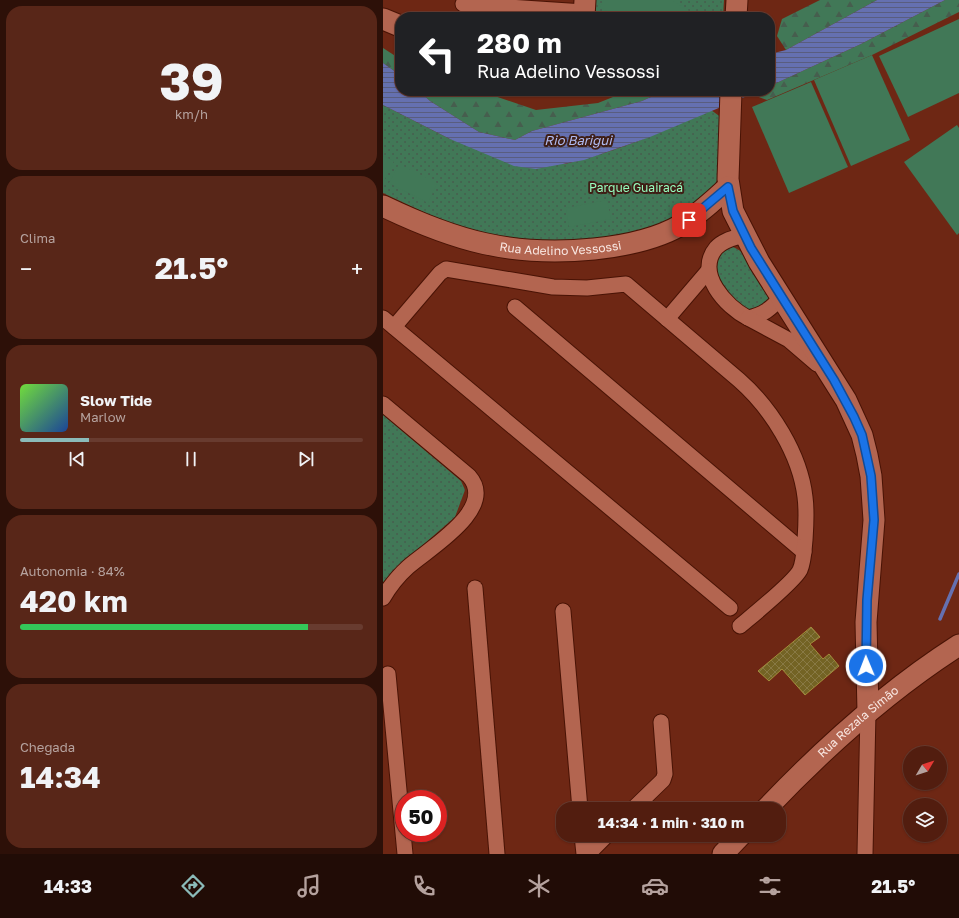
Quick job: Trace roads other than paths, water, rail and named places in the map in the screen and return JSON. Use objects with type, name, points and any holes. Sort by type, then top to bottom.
[{"type":"main road","points":[[736,12],[737,0]]},
{"type":"main road","points":[[383,19],[395,24]]},
{"type":"main road","points":[[731,96],[728,187],[733,211],[744,235],[781,297],[834,380],[862,435],[871,476],[874,520],[866,622],[868,712]]},
{"type":"main road","name":"Rua Adelino Vessossi","points":[[383,206],[427,227],[479,244],[521,251],[563,252],[613,247],[660,235],[689,220],[728,187]]},
{"type":"main road","name":"Rua Rezala Simão","points":[[773,802],[811,763],[868,712],[959,645]]},
{"type":"main road","points":[[723,854],[734,842]]},
{"type":"street","points":[[463,4],[584,10]]},
{"type":"street","points":[[744,235],[721,244],[716,248],[711,255],[708,271],[710,278],[732,308],[789,340],[834,380]]},
{"type":"street","points":[[729,608],[389,322],[446,269],[553,287],[587,288],[626,284],[747,387],[764,407],[796,463],[803,482],[807,510],[804,552],[799,572],[740,626]]},
{"type":"street","points":[[667,319],[708,271]]},
{"type":"street","points":[[748,318],[767,312],[781,297]]},
{"type":"street","points":[[515,307],[804,552]]},
{"type":"street","points":[[383,404],[469,476],[475,485],[473,503],[467,515],[450,534],[406,568],[396,578],[383,598]]},
{"type":"street","points":[[475,588],[497,854]]},
{"type":"street","points":[[563,611],[579,802]]},
{"type":"street","points":[[388,674],[405,854]]},
{"type":"street","points":[[865,854],[868,712]]},
{"type":"street","points":[[640,802],[663,780],[665,774],[661,722]]},
{"type":"street","points":[[583,842],[584,854]]},
{"type":"street","points":[[588,854],[600,842]]},
{"type":"water","points":[[877,0],[945,0],[861,44],[775,84],[775,53],[786,50]]},
{"type":"water","name":"Rio Barigui","points":[[383,63],[395,71],[395,96],[424,96],[479,132],[515,140],[532,131],[642,101],[653,96],[747,96],[650,137],[584,160],[536,169],[514,166],[450,139],[383,105]]},
{"type":"waterway","points":[[940,619],[959,574]]},
{"type":"park label","name":"Parque Guairacá","points":[[636,188]]}]
